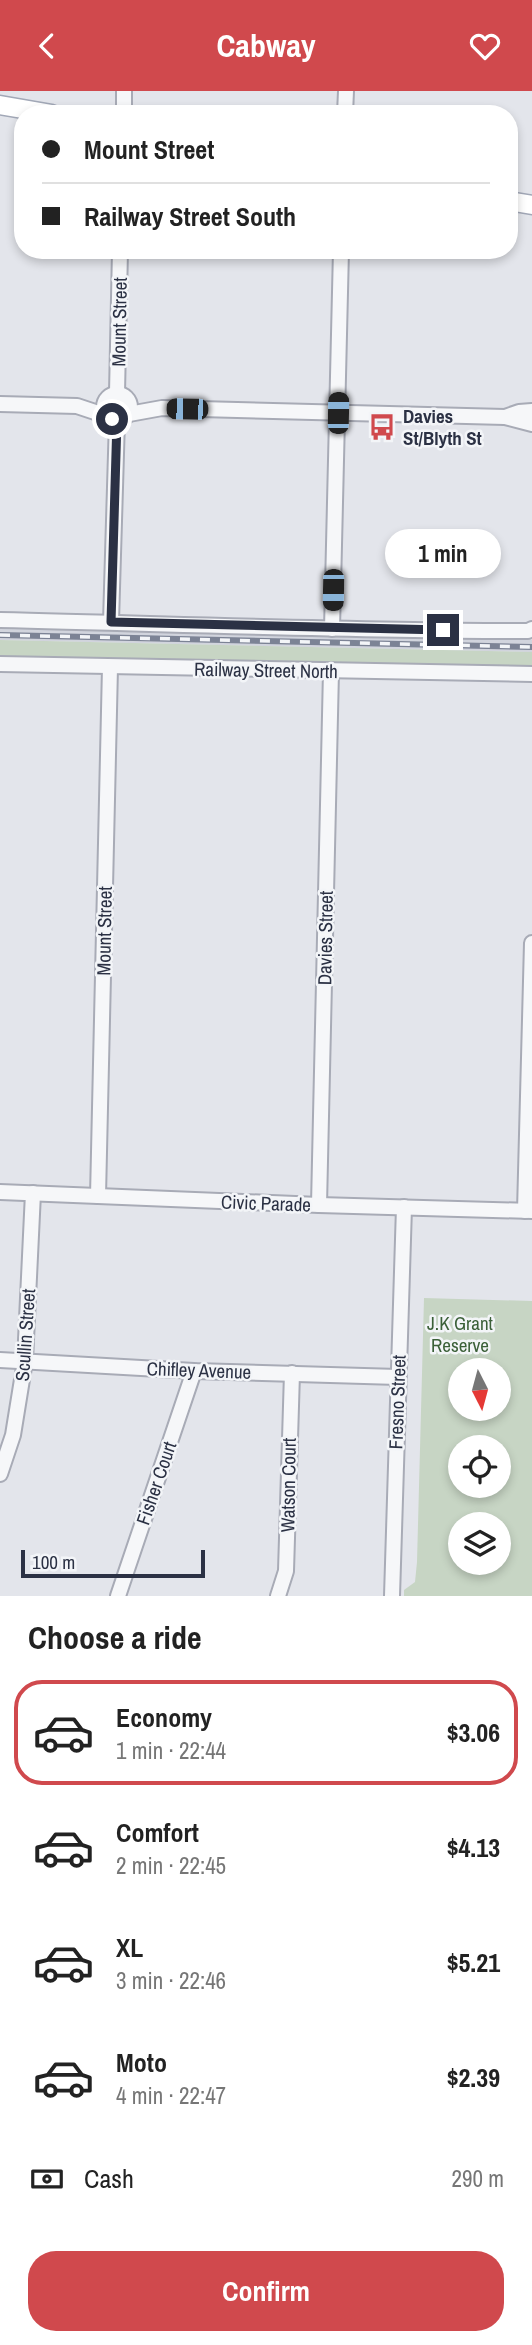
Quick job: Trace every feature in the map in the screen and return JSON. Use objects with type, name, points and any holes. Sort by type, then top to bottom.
[{"type":"street","name":"Mount Street","points":[[111,622],[120,259]]},
{"type":"street","points":[[332,629],[341,259]]},
{"type":"street","points":[[0,404],[77,406],[95,412],[117,407],[505,417],[532,424]]},
{"type":"street","points":[[505,417],[532,411]]},
{"type":"street","points":[[0,620],[332,629],[532,629]]},
{"type":"street","name":"Railway Street North","points":[[0,664],[532,674]]},
{"type":"street","name":"Mount Street","points":[[98,1196],[110,667]]},
{"type":"street","name":"Davies Street","points":[[318,1205],[331,671]]},
{"type":"street","points":[[529,1211],[532,943]]},
{"type":"street","name":"Civic Parade","points":[[0,1192],[529,1211]]},
{"type":"street","name":"Scullin Street","points":[[0,1474],[13,1435],[25,1361],[33,1193]]},
{"type":"street","name":"Fresno Street","points":[[392,1596],[404,1207]]},
{"type":"street","name":"Chifley Avenue","points":[[0,1360],[194,1371],[398,1377]]},
{"type":"street","name":"Fisher Court","points":[[118,1596],[194,1371]]},
{"type":"street","name":"Watson Court","points":[[278,1596],[286,1571],[292,1373]]},
{"type":"shaded area","points":[[0,627],[532,640],[532,652],[0,640]]},
{"type":"green space","points":[[0,640],[532,652],[532,669],[0,658]]},
{"type":"green space","name":"J.K Grant Reserve","points":[[424,1298],[532,1301],[532,1596],[404,1596],[404,1590],[415,1582]]},
{"type":"railway","points":[[0,635],[532,647]]},
{"type":"place","name":"Davies St/Blyth St","points":[[382,427]]},
{"type":"route","points":[[112,419],[117,420],[111,622],[443,630]]}]
